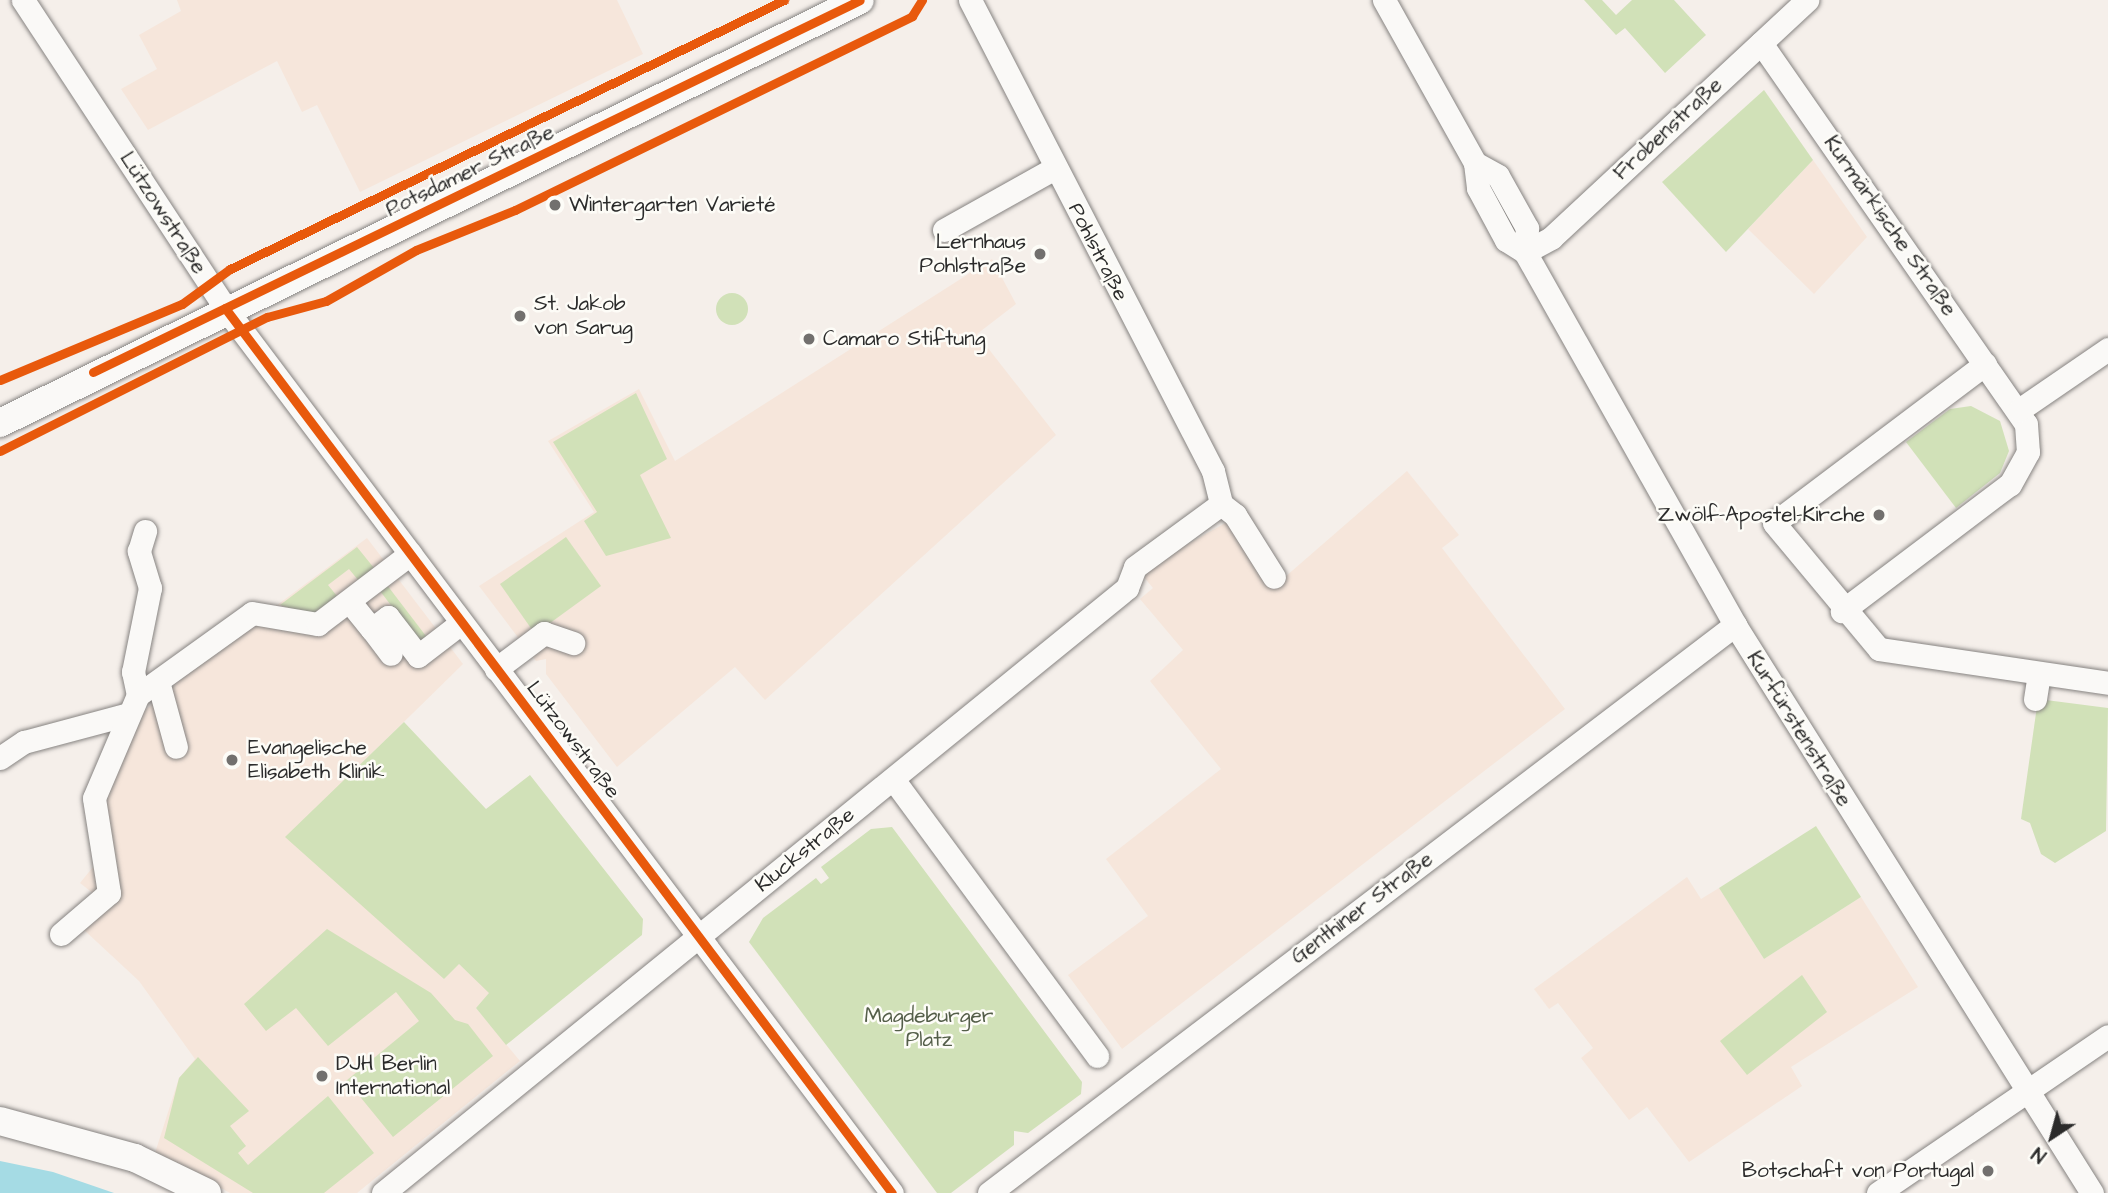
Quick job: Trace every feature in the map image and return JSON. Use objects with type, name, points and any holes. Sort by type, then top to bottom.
[{"type":"main road","name":"Potsdamer Straße","points":[[6,415],[860,0]]},
{"type":"main road","points":[[0,1121],[135,1158],[207,1193]]},
{"type":"street","name":"Lützowstraße","points":[[23,0],[225,308],[892,1193]]},
{"type":"street","name":"Pohlstraße","points":[[970,0],[1213,471],[1221,504]]},
{"type":"street","name":"Kurfürstenstraße","points":[[1384,0],[1475,163],[1499,176],[1527,228],[1525,253],[1735,625],[2092,1193]]},
{"type":"street","name":"Frobenstraße","points":[[1525,253],[1551,238],[1807,0]]},
{"type":"street","name":"Kurmärkische Straße","points":[[1761,43],[2019,410]]},
{"type":"street","points":[[944,230],[1055,168]]},
{"type":"street","points":[[1842,611],[2018,474],[2028,439],[2019,410],[2108,349]]},
{"type":"street","points":[[1985,364],[1774,523],[1842,611],[1879,649],[2108,683]]},
{"type":"street","points":[[1221,504],[1235,515],[1274,577]]},
{"type":"street","name":"Kluckstraße","points":[[383,1193],[1127,588],[1135,568],[1221,504]]},
{"type":"street","points":[[145,531],[139,551],[150,588],[133,672],[149,690],[176,747]]},
{"type":"street","points":[[61,934],[109,893],[93,808],[125,715],[149,690],[252,613],[278,613],[311,627],[410,554]]},
{"type":"street","points":[[349,601],[391,654]]},
{"type":"street","points":[[372,629],[387,617],[416,658],[461,623]]},
{"type":"street","name":"Genthiner Straße","points":[[989,1193],[1735,625]]},
{"type":"street","points":[[496,669],[544,634],[573,643]]},
{"type":"street","points":[[2035,699],[2039,673]]},
{"type":"street","points":[[0,758],[24,742],[125,715]]},
{"type":"street","points":[[892,779],[1097,1056]]},
{"type":"street","points":[[1878,1193],[2108,1036]]},
{"type":"shaded area","points":[[177,0],[617,0],[643,54],[360,192],[317,105],[302,112],[277,61],[148,130],[121,89],[157,69],[139,35],[181,11]]},
{"type":"shaded area","points":[[1813,160],[1867,237],[1814,294],[1748,229]]},
{"type":"shaded area","points":[[992,259],[1016,304],[977,334],[1056,435],[765,700],[735,667],[617,767],[546,674],[546,659],[536,661],[479,586],[594,512],[548,441],[639,389],[675,461]]},
{"type":"shaded area","points":[[1407,471],[1459,535],[1442,548],[1565,709],[1122,1049],[1068,975],[1148,916],[1106,859],[1221,769],[1150,681],[1183,650],[1140,599],[1153,588],[1139,571],[1247,511],[1285,577]]},
{"type":"shaded area","points":[[367,538],[463,664],[312,812],[444,979],[458,963],[490,993],[476,1008],[520,1061],[357,1193],[230,1193],[155,1153],[179,1078],[195,1059],[139,981],[83,929],[94,894],[80,883],[97,862],[105,745],[202,661]]},
{"type":"shaded area","points":[[1687,877],[1701,899],[1719,888],[1764,959],[1861,897],[1918,987],[1791,1067],[1802,1086],[1689,1162],[1647,1107],[1629,1120],[1581,1058],[1593,1048],[1558,1003],[1549,1009],[1534,989]]},
{"type":"green space","points":[[1584,0],[1602,0],[1616,15],[1632,0],[1674,0],[1706,35],[1665,73],[1625,28],[1616,35]]},
{"type":"green space","points":[[1764,90],[1813,160],[1726,252],[1662,182]]},
{"type":"green space","points":[[732,293],[743,298],[748,309],[743,320],[732,325],[721,320],[716,309],[721,298]]},
{"type":"green space","points":[[636,393],[667,459],[640,475],[671,538],[606,556],[584,521],[597,512],[553,442]]},
{"type":"green space","points":[[1971,406],[2000,421],[2009,451],[2000,473],[1956,508],[1906,442],[1950,409]]},
{"type":"green space","points":[[566,537],[601,586],[535,634],[500,584]]},
{"type":"green space","points":[[357,547],[374,568],[358,580],[349,569],[328,585],[337,596],[312,616],[280,605]]},
{"type":"green space","points":[[387,585],[429,640],[420,643],[380,591]]},
{"type":"green space","points":[[2038,699],[2108,708],[2106,831],[2055,863],[2041,854],[2030,823],[2021,819]]},
{"type":"green space","points":[[404,722],[486,809],[530,775],[643,919],[642,935],[506,1045],[476,1008],[489,993],[459,964],[444,979],[285,837]]},
{"type":"green space","points":[[1816,826],[1861,897],[1764,959],[1719,888]]},
{"type":"green space","name":"Magdeburger Platz","points":[[892,827],[1082,1082],[1081,1094],[1028,1133],[1014,1131],[1014,1145],[951,1193],[937,1193],[749,942],[763,918],[816,878],[821,884],[829,878],[821,867],[871,829]]},
{"type":"green space","points":[[327,929],[431,993],[455,1020],[468,1024],[493,1056],[393,1137],[357,1093],[341,1085],[419,1021],[396,992],[328,1046],[296,1008],[266,1031],[244,1004]]},
{"type":"green space","points":[[1802,975],[1827,1012],[1747,1075],[1720,1041]]},
{"type":"green space","points":[[198,1057],[249,1111],[230,1126],[246,1146],[238,1153],[248,1165],[328,1096],[374,1153],[324,1193],[253,1193],[164,1138],[179,1078]]},
{"type":"water","points":[[0,1161],[53,1172],[114,1193],[0,1193]]},
{"type":"cycle path","points":[[0,380],[182,304],[230,269],[784,0]]},
{"type":"cycle path","points":[[93,372],[860,0]]},
{"type":"cycle path","points":[[0,451],[267,317],[326,301],[416,250],[515,210],[912,16],[922,0]]},
{"type":"cycle path","points":[[225,308],[892,1193]]},
{"type":"place","name":"Wintergarten Varieté","points":[[555,205]]},
{"type":"place","name":"Lernhaus Pohlstraße","points":[[1040,254]]},
{"type":"place","name":"St. Jakob von Sarug","points":[[520,316]]},
{"type":"place","name":"Camaro Stiftung","points":[[809,339]]},
{"type":"place","name":"Zwölf-Apostel-Kirche","points":[[1879,515]]},
{"type":"place","name":"Evangelische Elisabeth Klinik","points":[[232,760]]},
{"type":"place","name":"DJH Berlin International","points":[[322,1076]]},
{"type":"place","name":"Botschaft von Portugal","points":[[1988,1171]]}]
